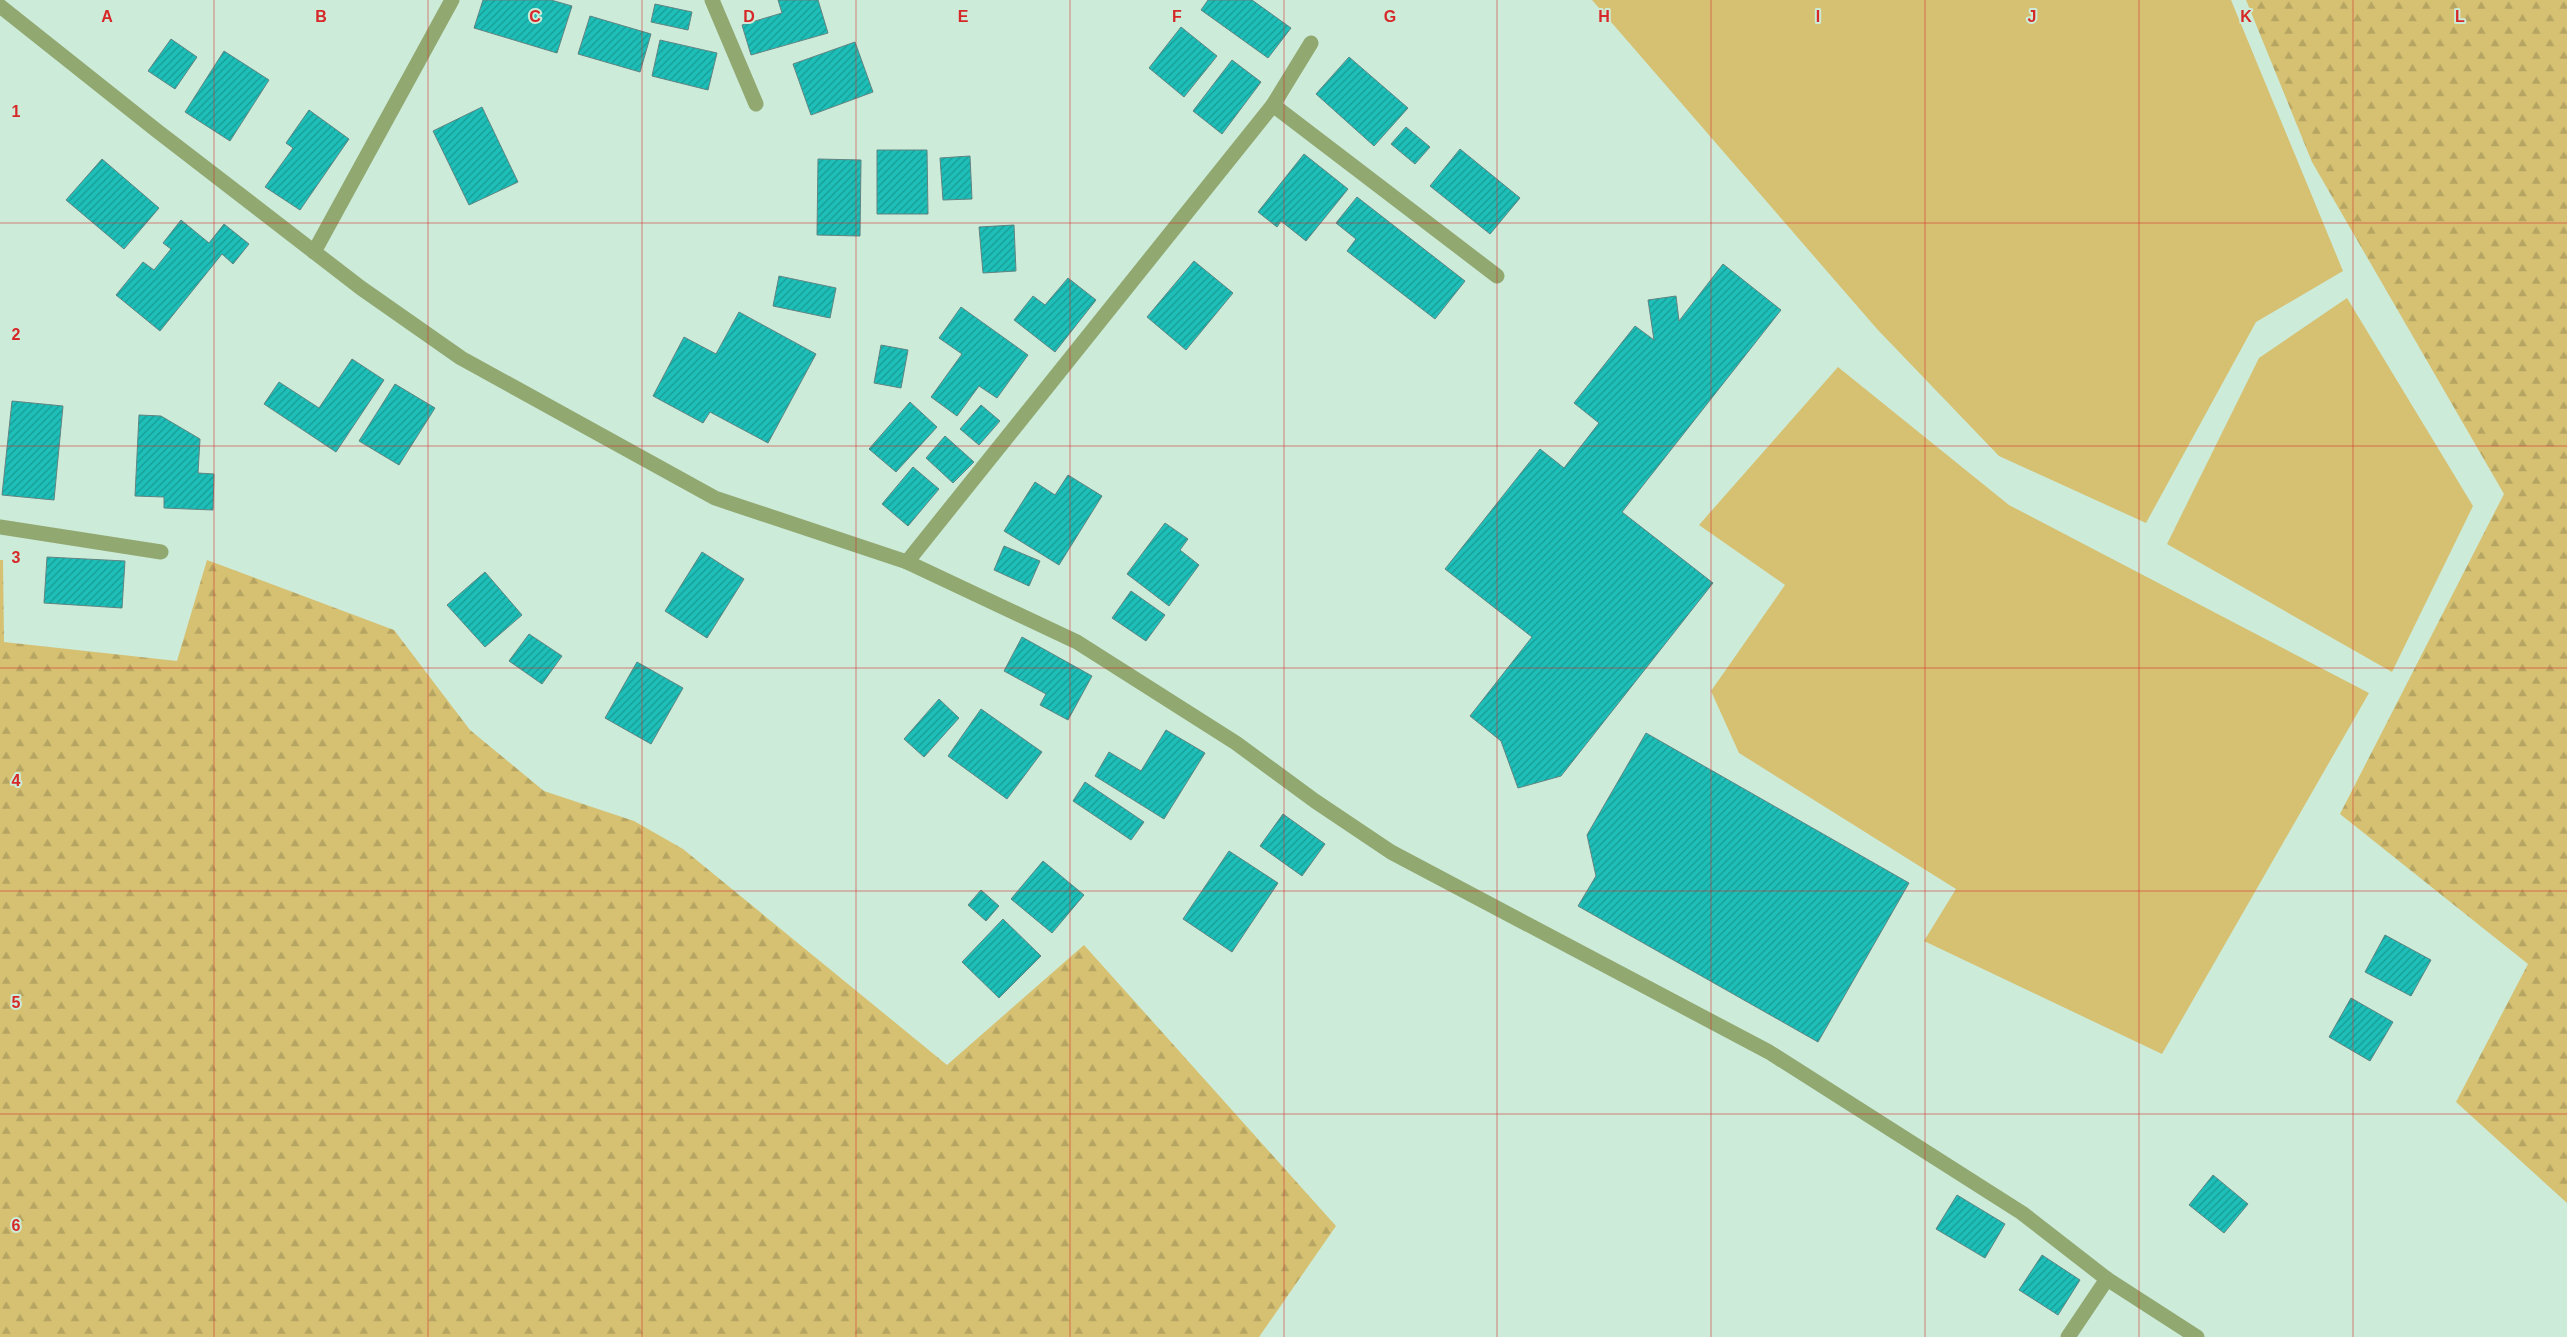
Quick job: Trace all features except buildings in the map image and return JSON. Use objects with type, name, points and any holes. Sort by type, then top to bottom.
[{"type":"street","points":[[314,252],[452,0]]},
{"type":"street","points":[[712,0],[756,104]]},
{"type":"street","points":[[0,6],[314,252],[461,358],[715,498],[907,562],[1077,642],[1236,743],[1315,801],[1391,852],[1769,1052],[2022,1213],[2107,1279],[2197,1337]]},
{"type":"street","points":[[907,562],[1273,105],[1311,43]]},
{"type":"street","points":[[1273,105],[1497,276]]},
{"type":"street","points":[[0,527],[161,552]]},
{"type":"street","points":[[2068,1337],[2107,1279]]},
{"type":"green space","points":[[1592,0],[2231,0],[2343,271],[2256,322],[2146,523],[1999,456],[1877,329]]},
{"type":"green space","points":[[2246,0],[2567,0],[2567,1203],[2456,1102],[2528,964],[2340,814],[2504,494],[2312,162]]},
{"type":"green space","points":[[2347,298],[2473,506],[2392,672],[2167,544],[2259,358]]},
{"type":"green space","points":[[1838,367],[2009,505],[2369,693],[2162,1054],[1924,941],[1956,889],[1739,753],[1711,691],[1785,585],[1699,525]]},
{"type":"green space","points":[[0,560],[3,560],[4,642],[177,661],[207,560],[394,630],[470,730],[544,791],[634,821],[683,849],[947,1065],[1084,945],[1336,1226],[1259,1337],[0,1337]]}]
